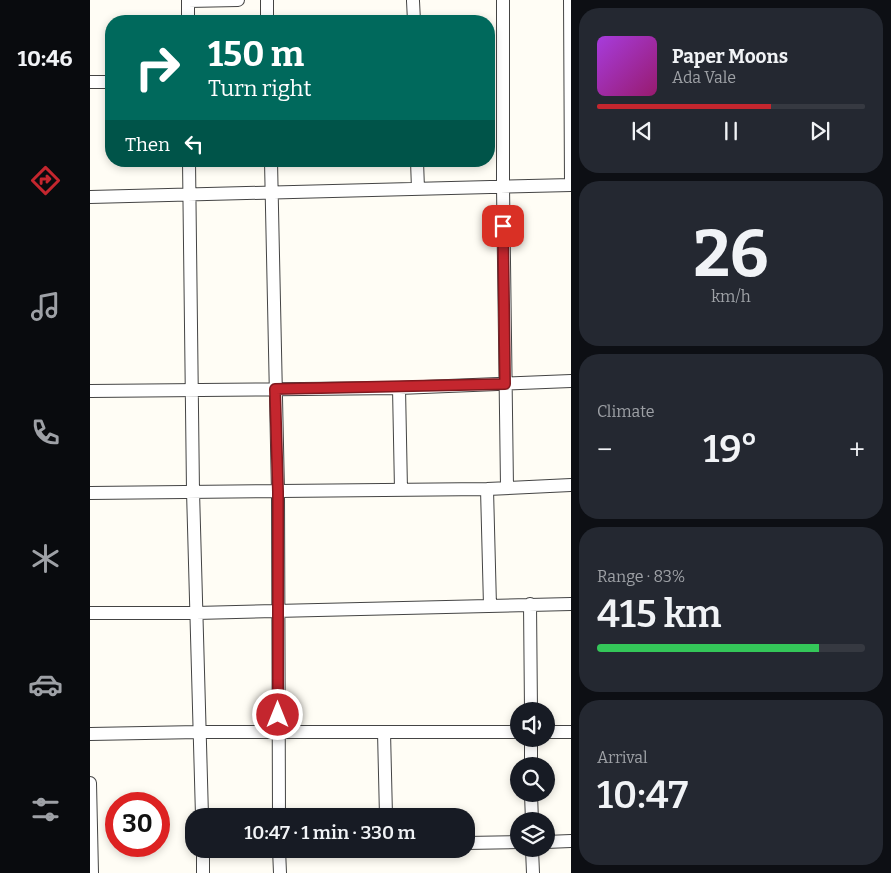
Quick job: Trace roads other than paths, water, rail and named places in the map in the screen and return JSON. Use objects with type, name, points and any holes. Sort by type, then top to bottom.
[{"type":"street","points":[[188,15],[188,1],[238,0]]},
{"type":"street","points":[[267,0],[268,15]]},
{"type":"street","points":[[413,15],[412,0],[422,0]]},
{"type":"street","points":[[503,0],[503,187],[507,487]]},
{"type":"street","points":[[90,197],[571,185],[570,0]]},
{"type":"street","points":[[90,82],[105,82]]},
{"type":"street","points":[[189,167],[193,492],[202,808]]},
{"type":"street","points":[[271,167],[278,492],[279,808]]},
{"type":"street","points":[[417,167],[418,189]]},
{"type":"street","points":[[90,391],[399,388],[571,381]]},
{"type":"street","points":[[399,388],[402,490]]},
{"type":"street","points":[[90,493],[487,489],[571,485]]},
{"type":"street","points":[[487,489],[490,606]]},
{"type":"street","points":[[530,604],[531,702]]},
{"type":"street","points":[[90,613],[196,613],[571,604]]},
{"type":"street","points":[[384,732],[386,808]]},
{"type":"street","points":[[90,734],[510,732]]},
{"type":"street","points":[[555,732],[571,732]]},
{"type":"street","points":[[90,784],[92,873]]},
{"type":"street","points":[[555,842],[571,841]]},
{"type":"street","points":[[475,843],[510,842]]},
{"type":"street","points":[[532,857],[533,873]]},
{"type":"street","points":[[202,858],[203,873]]},
{"type":"street","points":[[279,858],[280,873]]}]
